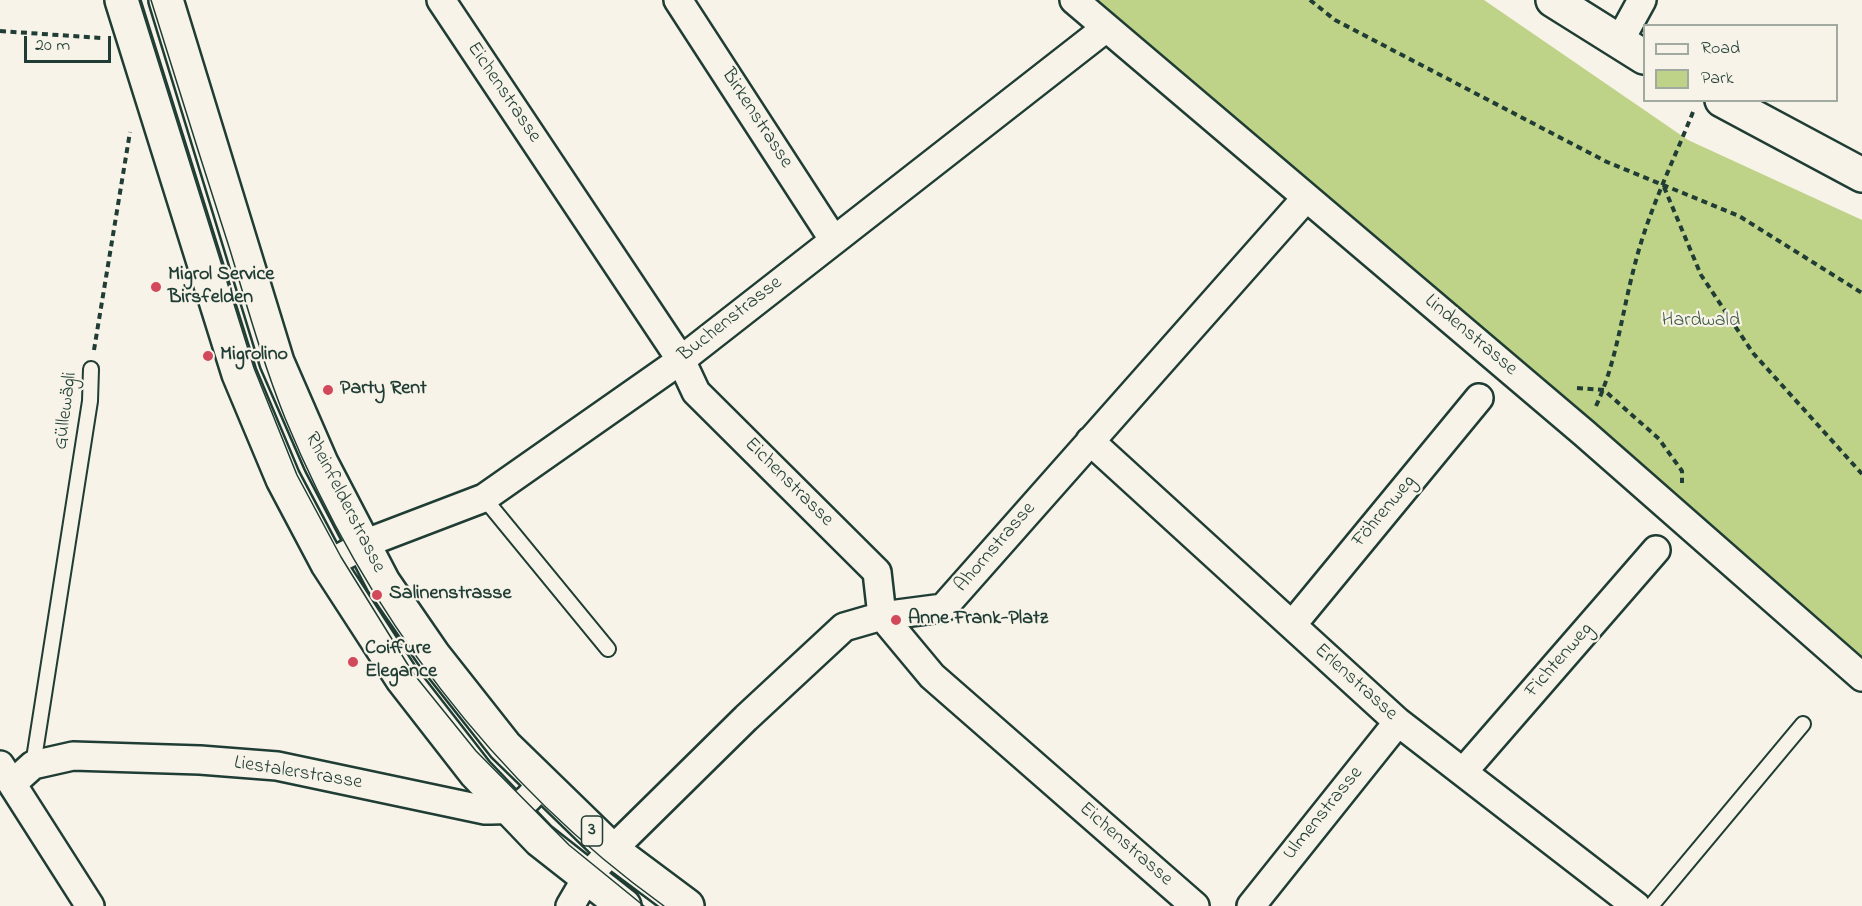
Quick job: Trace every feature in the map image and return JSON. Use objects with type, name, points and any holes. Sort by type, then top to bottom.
[{"type":"main road","name":"Rheinfelderstrasse","points":[[122,0],[239,374],[283,479],[328,564],[402,678],[476,773],[540,840],[624,906]]},
{"type":"main road","name":"Rheinfelderstrasse","points":[[166,0],[277,362],[321,463],[383,582],[434,656],[505,746],[612,850],[687,906]]},
{"type":"main road","points":[[1553,0],[1632,49]]},
{"type":"main road","points":[[1708,106],[1862,175]]},
{"type":"street","name":"Eichenstrasse","points":[[441,0],[681,360],[696,392],[877,572],[882,616],[932,676],[1195,906]]},
{"type":"street","name":"Birkenstrasse","points":[[678,0],[833,239]]},
{"type":"street","name":"Lindenstrasse","points":[[1074,0],[1584,433],[1862,677]]},
{"type":"street","points":[[1632,49],[1642,0]]},
{"type":"street","name":"Buchenstrasse","points":[[328,564],[362,545],[484,498],[681,360],[1106,28]]},
{"type":"street","name":"Ahornstrasse","points":[[587,877],[746,718],[844,627],[882,616],[943,608],[1306,198]]},
{"type":"street","name":"Föhrenweg","points":[[1292,625],[1479,398]]},
{"type":"street","name":"Erlenstrasse","points":[[1090,441],[1398,722],[1636,906]]},
{"type":"street","name":"Fichtenweg","points":[[1463,772],[1656,550]]},
{"type":"street","name":"Ulmenstrasse","points":[[1251,906],[1398,722]]},
{"type":"street","name":"Liestalerstrasse","points":[[6,774],[73,756],[201,760],[277,766],[485,810],[510,810]]},
{"type":"street","points":[[6,774],[90,906]]},
{"type":"street","points":[[510,810],[533,795],[541,783]]},
{"type":"street","points":[[570,906],[587,877]]},
{"type":"lane","name":"Güllewägli","points":[[33,765],[90,401],[91,369]]},
{"type":"lane","points":[[484,498],[608,649]]},
{"type":"lane","points":[[1651,906],[1803,724]]},
{"type":"path","points":[[1310,0],[1335,20],[1607,162],[1739,216],[1862,293]]},
{"type":"path","points":[[0,31],[134,40]]},
{"type":"path","points":[[1584,433],[1604,390],[1615,357],[1635,262],[1664,186],[1708,106]]},
{"type":"path","name":"Güllewägli","points":[[91,369],[132,120]]},
{"type":"path","points":[[1664,186],[1701,276],[1753,353],[1862,474]]},
{"type":"path","points":[[1528,386],[1604,390],[1659,439],[1682,471],[1682,521]]},
{"type":"green space","name":"Hardwald","points":[[1074,0],[1484,0],[1688,140],[1862,220],[1862,677]]},
{"type":"tram line","points":[[139,0],[254,368],[297,475],[341,557],[413,673],[476,751],[569,845],[644,906]]},
{"type":"tram line","points":[[151,0],[277,397],[317,489],[354,559],[395,625],[440,689],[490,749],[544,805],[602,858],[664,906]]},
{"type":"place","name":"Migrol Service Birsfelden","points":[[156,287]]},
{"type":"place","name":"Migrolino","points":[[208,356]]},
{"type":"place","name":"Party Rent","points":[[328,390]]},
{"type":"place","name":"Salinenstrasse","points":[[377,595]]},
{"type":"place","name":"Anne Frank-Platz","points":[[896,620]]},
{"type":"place","name":"Coiffure Elegance","points":[[353,662]]}]
